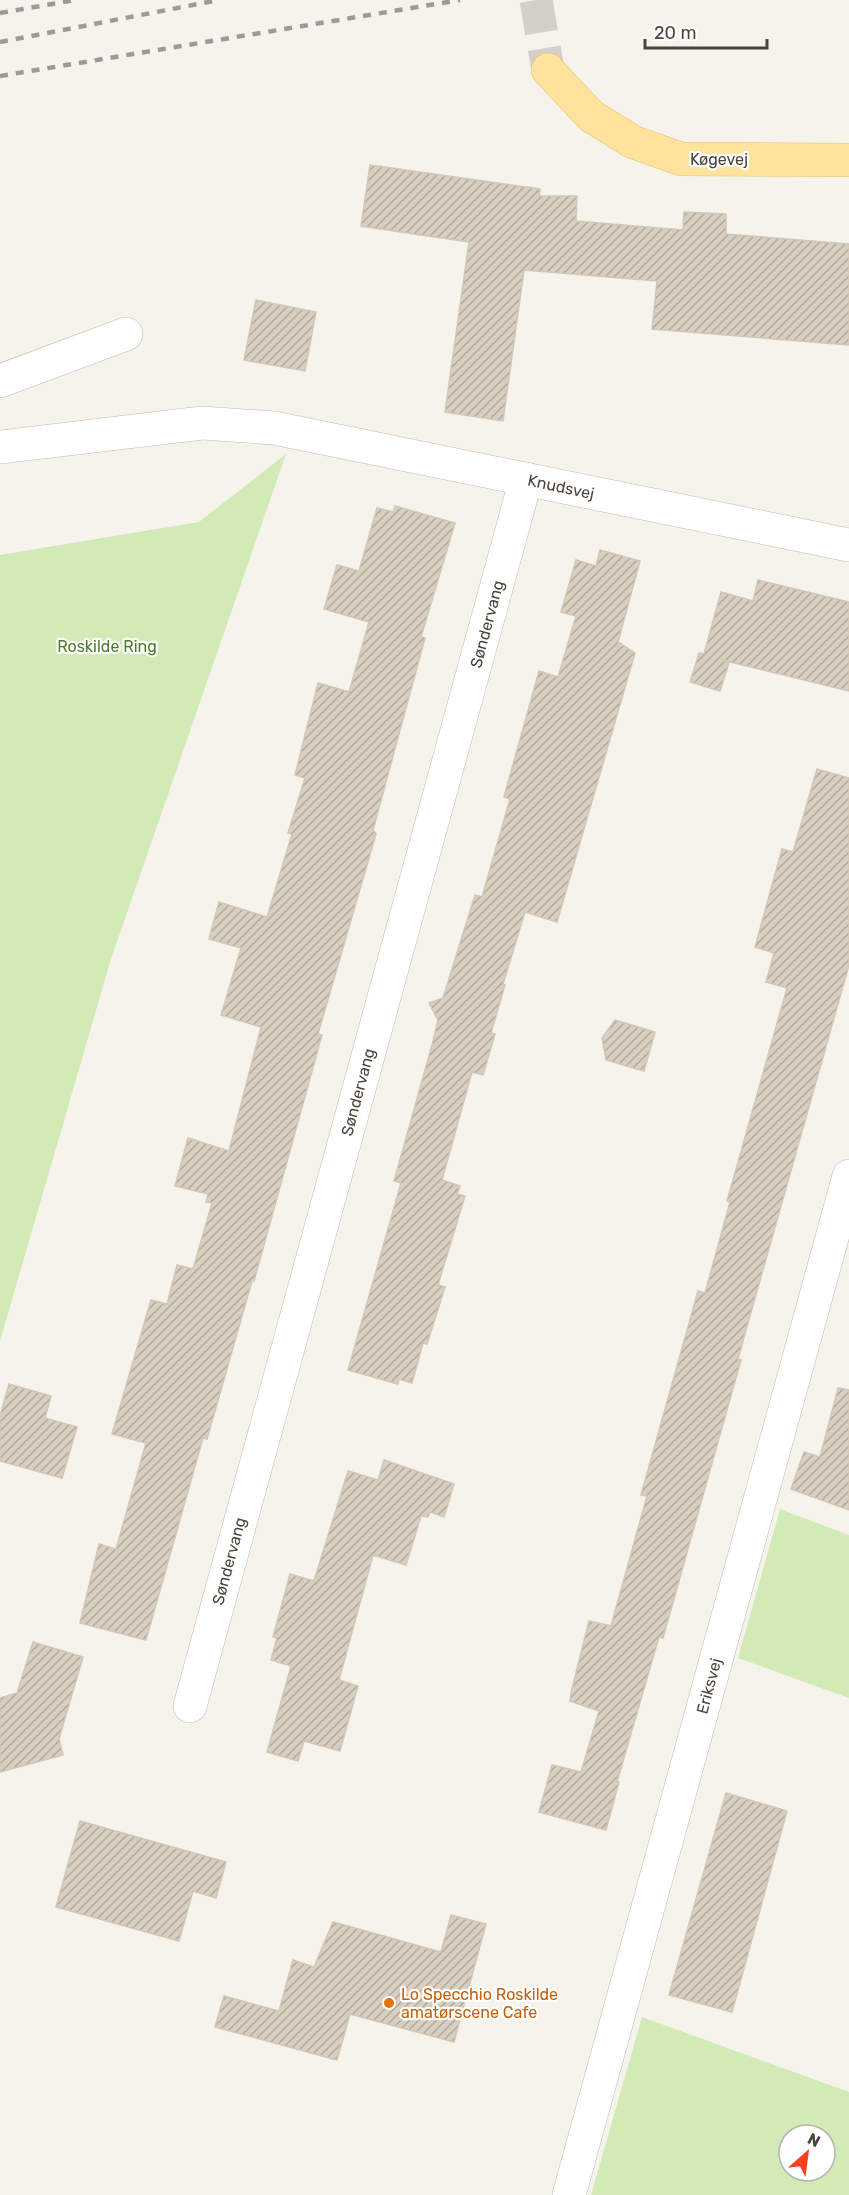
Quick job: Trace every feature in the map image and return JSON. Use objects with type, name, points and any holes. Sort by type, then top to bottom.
[{"type":"main road","name":"Køgevej","points":[[548,70],[591,116],[633,142],[681,159],[849,160]]},
{"type":"street","points":[[0,381],[126,334]]},
{"type":"street","name":"Knudsvej","points":[[0,447],[202,423],[274,428],[849,545]]},
{"type":"street","name":"Søndervang","points":[[190,1706],[526,479]]},
{"type":"street","name":"Eriksvej","points":[[569,2195],[843,1221],[849,1176]]},
{"type":"green space","name":"Roskilde Ring","points":[[286,454],[111,959],[0,1341],[0,555],[199,522]]},
{"type":"green space","points":[[780,1509],[849,1535],[849,1698],[738,1658]]},
{"type":"green space","points":[[642,2017],[849,2092],[849,2195],[591,2195]]},
{"type":"building","points":[[370,165],[540,189],[539,196],[577,196],[576,221],[683,230],[684,212],[726,214],[726,234],[849,244],[849,345],[652,329],[657,281],[524,270],[503,421],[445,412],[469,242],[361,226]]},
{"type":"building","points":[[256,300],[316,312],[305,371],[244,360]]},
{"type":"building","points":[[395,506],[455,523],[421,637],[425,638],[373,830],[376,834],[318,1034],[322,1035],[254,1281],[252,1281],[207,1439],[203,1438],[146,1640],[80,1623],[99,1544],[116,1549],[146,1443],[112,1434],[151,1300],[167,1304],[177,1265],[193,1269],[212,1203],[206,1202],[208,1194],[175,1186],[188,1138],[229,1151],[261,1027],[221,1015],[241,948],[209,939],[219,902],[267,917],[292,834],[288,833],[305,778],[295,775],[318,683],[349,692],[369,622],[324,609],[337,565],[359,571],[377,508],[393,512]]},
{"type":"building","points":[[600,550],[640,561],[618,642],[635,653],[557,922],[525,912],[503,984],[505,985],[491,1033],[495,1034],[483,1075],[472,1072],[442,1180],[460,1186],[457,1194],[465,1196],[438,1285],[445,1287],[427,1344],[423,1343],[412,1383],[399,1379],[398,1384],[348,1370],[401,1183],[394,1181],[438,1020],[429,1003],[443,998],[475,895],[482,897],[510,799],[504,797],[539,671],[558,677],[576,616],[561,612],[576,560],[596,566]]},
{"type":"building","points":[[758,580],[849,602],[849,691],[722,660],[729,663],[720,691],[690,682],[699,653],[704,654],[721,592],[753,601]]},
{"type":"building","points":[[817,769],[849,778],[849,965],[746,1330],[738,1359],[741,1360],[663,1638],[659,1637],[617,1782],[619,1782],[606,1830],[539,1812],[552,1765],[581,1772],[599,1711],[570,1701],[571,1693],[589,1621],[611,1626],[647,1496],[641,1495],[698,1291],[705,1293],[730,1202],[727,1201],[787,988],[766,982],[774,953],[755,947],[782,849],[793,852]]},
{"type":"building","points":[[615,1020],[655,1032],[644,1071],[606,1060],[602,1038]]},
{"type":"building","points":[[9,1384],[51,1396],[45,1418],[77,1427],[62,1478],[0,1461],[0,1416]]},
{"type":"building","points":[[838,1388],[849,1390],[849,1510],[791,1489],[804,1452],[820,1457]]},
{"type":"building","points":[[384,1460],[454,1484],[444,1517],[430,1512],[428,1517],[421,1516],[406,1565],[373,1555],[339,1680],[358,1686],[340,1751],[304,1741],[298,1761],[267,1752],[291,1666],[271,1660],[277,1638],[273,1637],[290,1574],[314,1581],[348,1471],[378,1480]]},
{"type":"building","points":[[33,1642],[83,1657],[59,1739],[63,1755],[0,1772],[0,1698],[17,1693]]},
{"type":"building","points":[[726,1793],[787,1811],[732,2012],[669,1995]]},
{"type":"building","points":[[80,1821],[226,1862],[216,1898],[193,1891],[179,1941],[56,1907]]},
{"type":"building","points":[[451,1915],[486,1924],[454,2042],[350,2014],[337,2060],[215,2027],[224,1996],[279,2011],[293,1960],[314,1967],[333,1922],[441,1952]]},
{"type":"tunnel","points":[[536,0],[548,70]]},
{"type":"railway","points":[[0,13],[75,0]]},
{"type":"railway","points":[[0,42],[219,0]]},
{"type":"railway","points":[[0,76],[460,0]]},
{"type":"place","name":"Lo Specchio Roskilde amatørscene Cafe","points":[[389,2003]]}]
